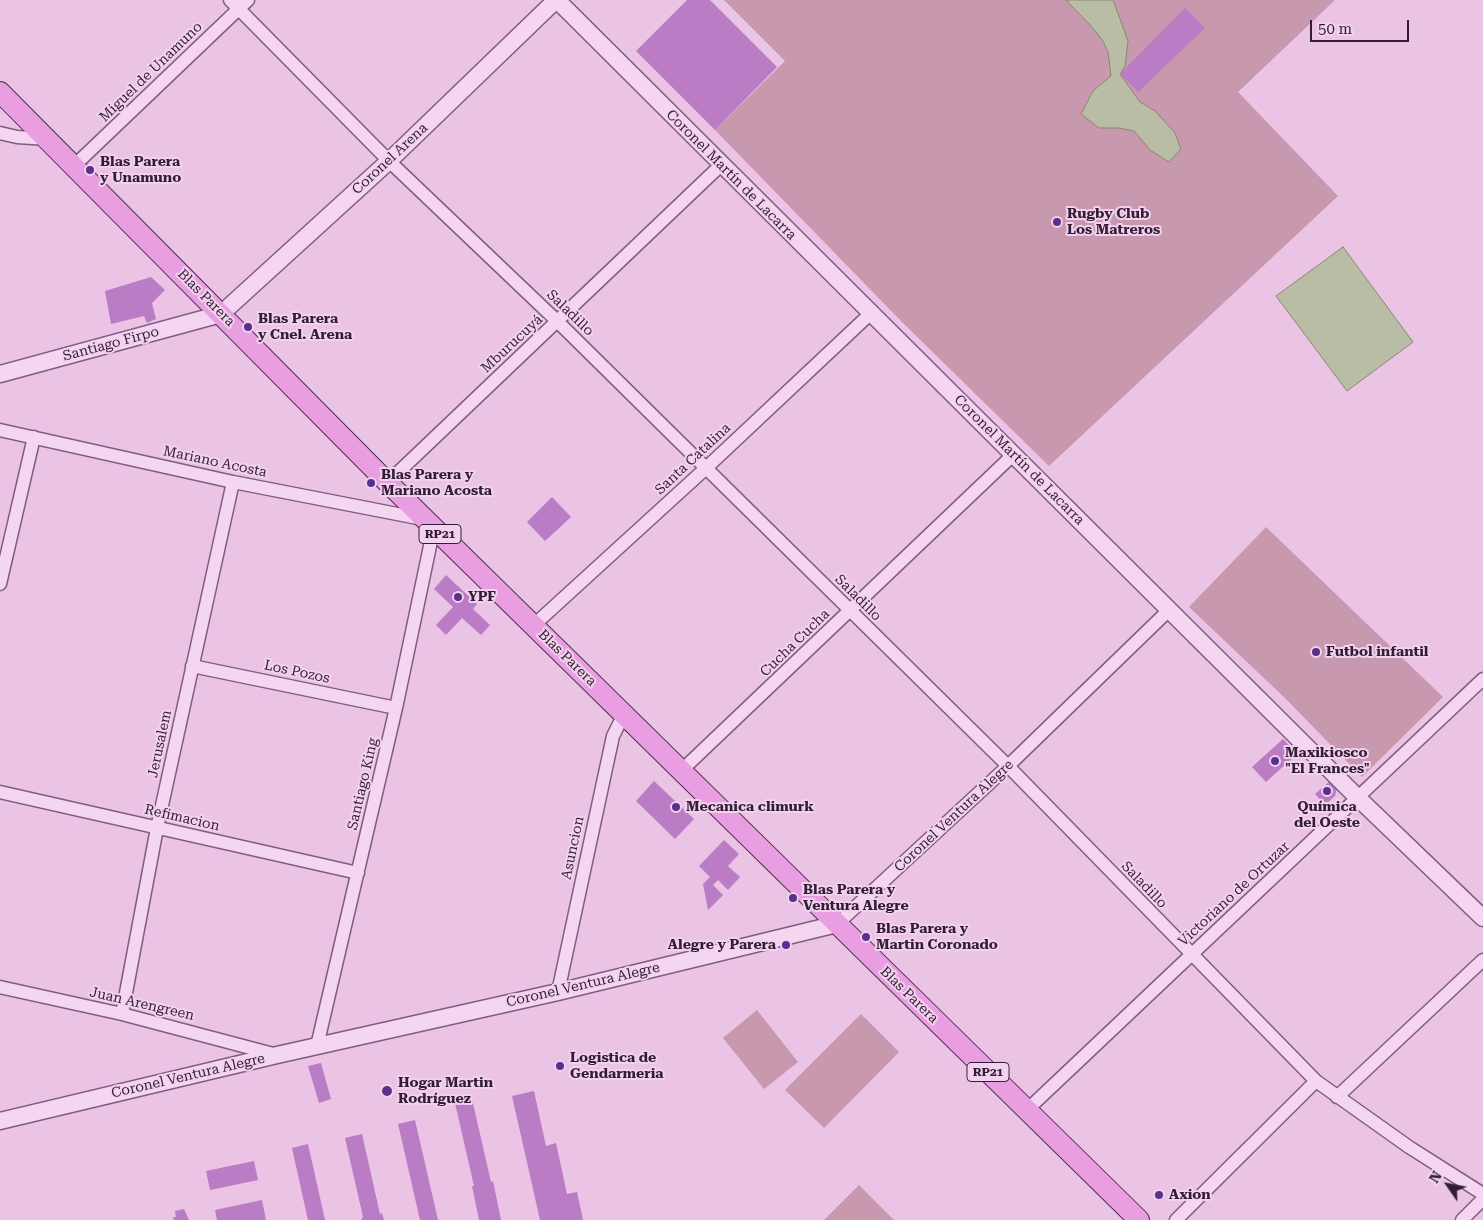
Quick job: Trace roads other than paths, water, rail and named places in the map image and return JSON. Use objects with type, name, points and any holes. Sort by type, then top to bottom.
[{"type":"main road","name":"Blas Parera","points":[[0,92],[429,523],[1139,1220]]},
{"type":"street","name":"Coronel Arena","points":[[221,314],[389,161],[556,0]]},
{"type":"street","name":"Coronel Martín de Lacarra","points":[[556,0],[1358,798],[1483,918]]},
{"type":"street","name":"Saladillo","points":[[239,3],[389,161],[558,322],[1008,766],[1316,1081],[1337,1098],[1483,1194]]},
{"type":"street","name":"Miguel de Unamuno","points":[[74,165],[239,3]]},
{"type":"street","points":[[0,133],[17,137],[48,139]]},
{"type":"street","name":"Mburucuyá","points":[[388,482],[721,165]]},
{"type":"street","name":"Santiago Firpo","points":[[0,374],[221,314]]},
{"type":"street","name":"Santa Catalina","points":[[534,625],[705,469],[870,314]]},
{"type":"street","name":"Mariano Acosta","points":[[0,430],[429,523]]},
{"type":"street","points":[[0,584],[34,437]]},
{"type":"street","name":"Cucha Cucha","points":[[682,770],[1014,454]]},
{"type":"street","name":"Jerusalem","points":[[122,1014],[157,828],[234,482]]},
{"type":"street","name":"Santiago King","points":[[317,1046],[396,708],[429,523]]},
{"type":"street","name":"Coronel Ventura Alegre","points":[[0,1121],[277,1054],[558,992],[837,924],[1008,766],[1169,610]]},
{"type":"street","name":"Los Pozos","points":[[192,666],[396,708]]},
{"type":"street","name":"Victoriano de Ortuzar","points":[[1027,1110],[1483,679]]},
{"type":"street","name":"Asuncion","points":[[558,992],[613,736],[624,714]]},
{"type":"street","name":"Refimacion","points":[[0,792],[358,873]]},
{"type":"street","points":[[1337,1098],[1483,960]]},
{"type":"street","name":"Juan Arengreen","points":[[0,987],[122,1014],[277,1054]]},
{"type":"street","points":[[1176,1220],[1316,1081]]},
{"type":"street","points":[[1462,1220],[1483,1199]]},
{"type":"place","name":"Blas Parera y Unamuno","points":[[90,170]]},
{"type":"place","name":"Rugby Club Los Matreros","points":[[1057,222]]},
{"type":"place","name":"Blas Parera y Cnel. Arena","points":[[248,327]]},
{"type":"place","name":"Blas Parera y Mariano Acosta","points":[[371,483]]},
{"type":"place","name":"YPF","points":[[458,597]]},
{"type":"place","name":"Futbol infantil","points":[[1316,652]]},
{"type":"place","name":"Maxikiosco \"El Frances\"","points":[[1275,761]]},
{"type":"place","name":"Química del Oeste","points":[[1327,791]]},
{"type":"place","name":"Mecanica climurk","points":[[676,807]]},
{"type":"place","name":"Blas Parera y Ventura Alegre","points":[[793,898]]},
{"type":"place","name":"Blas Parera y Martin Coronado","points":[[866,937]]},
{"type":"place","name":"Alegre y Parera","points":[[786,945]]},
{"type":"place","name":"Logistica de Gendarmeria","points":[[560,1066]]},
{"type":"place","name":"Hogar Martin Rodríguez","points":[[387,1091]]},
{"type":"place","name":"Axion","points":[[1159,1195]]}]
